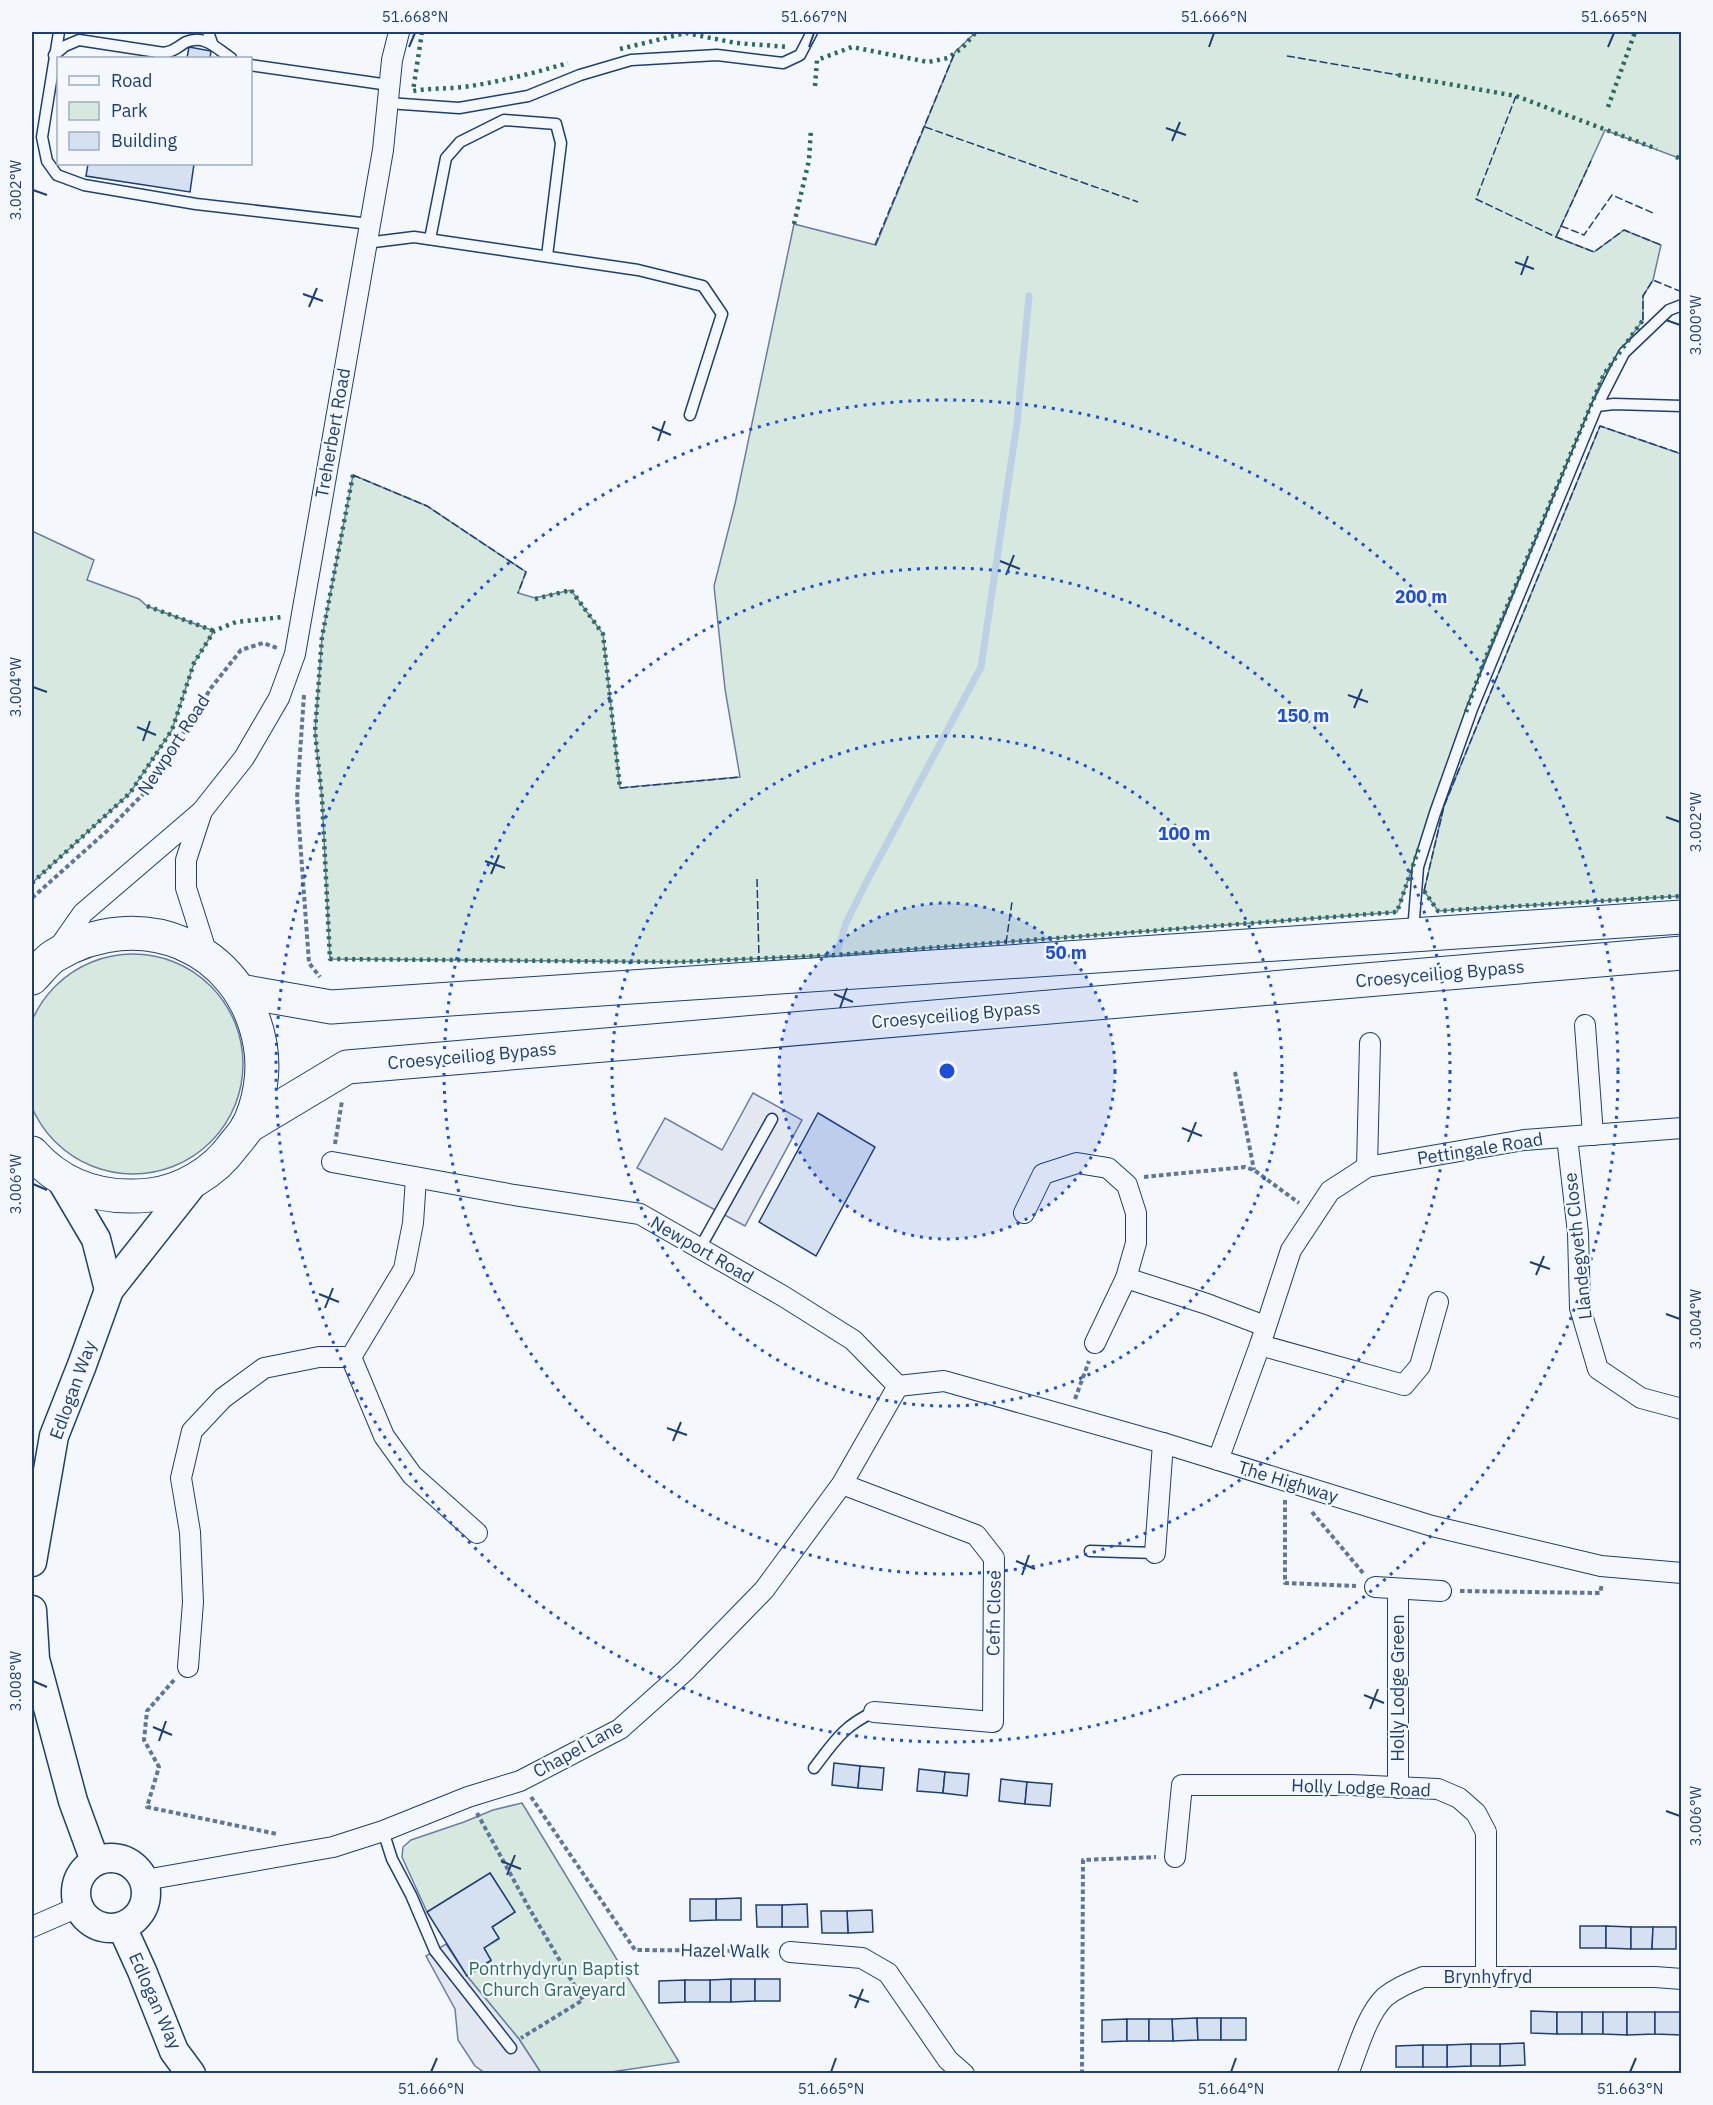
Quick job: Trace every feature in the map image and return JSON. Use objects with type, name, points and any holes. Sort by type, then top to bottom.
[{"type":"highway","points":[[240,990],[336,1007],[1682,917]]},
{"type":"highway","points":[[32,1153],[39,1162],[60,1178],[92,1192],[127,1198],[162,1194],[195,1180],[224,1158],[247,1127],[260,1094],[262,1058],[256,1023],[240,990],[208,957],[171,938],[130,932],[89,938],[42,968]]},
{"type":"highway","name":"Croesyceiliog Bypass","points":[[247,1127],[347,1067],[1682,953]]},
{"type":"street","name":"Treherbert Road","points":[[42,968],[83,913],[202,811],[244,758],[279,698],[295,654],[383,150],[392,60],[399,32]]},
{"type":"street","name":"Treherbert Road","points":[[202,811],[186,860],[186,888],[208,957]]},
{"type":"street","points":[[1585,1024],[1593,1134]]},
{"type":"street","points":[[1367,1167],[1370,1043]]},
{"type":"street","name":"Pettingale Road","points":[[1218,1460],[1260,1345],[1291,1250],[1330,1191],[1367,1167],[1524,1140],[1682,1128]]},
{"type":"street","name":"Llandegveth Close","points":[[1567,1137],[1578,1233],[1580,1308],[1598,1370],[1641,1398],[1682,1409]]},
{"type":"street","name":"Newport Road","points":[[332,1162],[640,1214],[783,1296],[854,1340],[898,1386]]},
{"type":"street","points":[[1024,1213],[1043,1174],[1077,1163],[1108,1168],[1126,1185],[1136,1214],[1136,1243],[1126,1278],[1095,1343]]},
{"type":"street","points":[[60,1178],[96,1239],[109,1290]]},
{"type":"street","points":[[351,1357],[404,1269],[413,1223],[416,1178]]},
{"type":"street","name":"Edlogan Way","points":[[32,1562],[54,1436],[109,1290],[195,1180]]},
{"type":"street","points":[[1126,1278],[1207,1304],[1265,1326]]},
{"type":"street","points":[[1260,1345],[1404,1385],[1420,1366],[1438,1302]]},
{"type":"street","points":[[188,1667],[193,1602],[190,1532],[181,1478],[192,1431],[223,1398],[264,1368],[319,1357],[351,1357]]},
{"type":"street","points":[[351,1357],[384,1436],[412,1475],[477,1533]]},
{"type":"street","name":"The Highway","points":[[898,1386],[944,1381],[1163,1443],[1432,1526],[1607,1566],[1682,1573]]},
{"type":"street","name":"Chapel Lane","points":[[145,1880],[333,1846],[383,1831],[468,1797],[520,1781],[620,1729],[685,1671],[764,1590],[842,1484],[898,1386]]},
{"type":"street","points":[[1155,1553],[1163,1443]]},
{"type":"street","name":"Cefn Close","points":[[842,1484],[976,1535],[994,1558],[993,1722],[874,1712]]},
{"type":"street","name":"Holly Lodge Green","points":[[1375,1587],[1441,1590]]},
{"type":"street","name":"Holly Lodge Green","points":[[1398,1588],[1398,1788]]},
{"type":"street","points":[[32,1610],[35,1659],[73,1801],[95,1861]]},
{"type":"street","name":"Holly Lodge Road","points":[[1175,1857],[1182,1785],[1351,1785],[1438,1789],[1459,1798],[1476,1813],[1486,1832],[1486,1976]]},
{"type":"street","points":[[114,1857],[132,1864],[145,1880],[147,1899],[138,1916],[122,1927],[105,1928],[89,1921],[78,1907],[76,1889],[81,1874],[95,1861],[114,1857]]},
{"type":"street","points":[[32,1927],[78,1907]]},
{"type":"street","name":"Edlogan Way","points":[[122,1927],[174,2050],[191,2073]]},
{"type":"street","name":"Hazel Walk","points":[[790,1952],[862,1958],[888,1973],[948,2060],[964,2073]]},
{"type":"street","name":"Brynhyfryd","points":[[1348,2073],[1373,2014],[1385,1998],[1404,1984],[1423,1977],[1682,1979]]},
{"type":"lane","points":[[59,32],[42,137],[47,161],[57,175],[84,185],[368,233],[430,239],[638,270],[703,286],[722,314],[690,415]]},
{"type":"lane","points":[[208,32],[212,43]]},
{"type":"lane","points":[[252,65],[459,108],[528,96],[580,75],[631,60],[717,55],[783,63],[800,55],[812,32]]},
{"type":"lane","points":[[54,55],[65,46],[79,40],[164,52],[176,51],[185,43],[197,40],[212,43],[230,57]]},
{"type":"lane","points":[[430,239],[446,158],[460,142],[504,120],[556,124],[561,143],[547,256]]},
{"type":"lane","points":[[1413,935],[1418,867],[1435,813],[1472,709],[1597,406],[1624,353],[1669,310],[1682,305]]},
{"type":"lane","points":[[1597,406],[1614,404],[1682,406]]},
{"type":"lane","points":[[700,1248],[771,1119]]},
{"type":"lane","points":[[1090,1551],[1155,1553]]},
{"type":"lane","points":[[814,1768],[843,1730],[874,1712]]},
{"type":"lane","points":[[383,1831],[392,1859],[411,1895],[435,1951],[511,2048]]},
{"type":"path","name":"Newport Road","points":[[32,898],[107,831],[149,788],[211,688],[241,650],[263,643],[295,654]]},
{"type":"path","points":[[304,692],[297,798],[309,963],[334,995],[336,1007]]},
{"type":"path","points":[[332,1162],[347,1067]]},
{"type":"path","points":[[1235,1072],[1254,1170]]},
{"type":"path","points":[[1126,1185],[1138,1178],[1245,1167],[1254,1170],[1314,1214]]},
{"type":"path","points":[[1068,1417],[1095,1343]]},
{"type":"path","points":[[1286,1481],[1375,1587]]},
{"type":"path","points":[[1286,1481],[1285,1583],[1375,1587]]},
{"type":"path","points":[[1441,1590],[1600,1593],[1607,1566]]},
{"type":"path","points":[[188,1667],[147,1711],[144,1740],[159,1767],[147,1807],[287,1837]]},
{"type":"path","name":"Hazel Walk","points":[[520,1781],[635,1950],[790,1952]]},
{"type":"path","points":[[468,1797],[583,2000],[519,2039],[511,2048]]},
{"type":"path","points":[[1082,2073],[1083,1860],[1175,1857]]},
{"type":"green space","points":[[976,32],[1681,32],[1681,159],[1605,130],[1556,237],[1594,252],[1624,230],[1661,245],[1653,280],[1643,296],[1643,320],[1604,374],[1483,664],[1397,912],[836,955],[679,962],[330,959],[322,798],[315,732],[322,637],[353,475],[427,506],[526,572],[518,593],[535,598],[571,590],[603,634],[620,788],[740,777],[725,689],[714,586],[735,504],[794,224],[876,245],[955,52]]},
{"type":"green space","points":[[1600,426],[1681,454],[1681,896],[1438,911],[1424,891],[1444,806]]},
{"type":"green space","points":[[32,531],[94,560],[87,580],[214,631],[194,663],[172,730],[130,793],[32,883]]},
{"type":"green space","points":[[122,954],[144,954],[175,962],[194,972],[211,986],[225,1003],[235,1022],[241,1042],[243,1064],[241,1086],[235,1106],[225,1125],[211,1142],[194,1156],[165,1170],[144,1174],[122,1174],[101,1170],[81,1161],[63,1149],[48,1134],[27,1096],[23,1075],[23,1053],[27,1032],[36,1012],[48,994],[63,979],[101,958]]},
{"type":"green space","name":"Pontrhydyrun Baptist Church Graveyard","points":[[522,1803],[679,2062],[604,2073],[541,2073],[519,2039],[467,1976],[491,1961],[484,1948],[499,1939],[492,1927],[515,1912],[490,1873],[427,1912],[402,1857],[403,1847],[411,1840],[493,1810]]},
{"type":"shaded area","points":[[753,1093],[802,1120],[745,1226],[637,1168],[665,1118],[722,1150]]},
{"type":"shaded area","points":[[446,1944],[467,1976],[519,2039],[541,2073],[485,2073],[475,2066],[458,2040],[455,2009],[426,1956]]},
{"type":"building","points":[[189,47],[211,51],[210,57],[187,57]]},
{"type":"building","points":[[88,165],[194,165],[190,192],[86,176]]},
{"type":"building","points":[[818,1113],[875,1147],[816,1256],[759,1222]]},
{"type":"building","points":[[834,1763],[860,1766],[858,1788],[832,1785]]},
{"type":"building","points":[[860,1766],[884,1768],[882,1790],[858,1788]]},
{"type":"building","points":[[919,1769],[945,1772],[943,1793],[917,1791]]},
{"type":"building","points":[[945,1772],[969,1774],[967,1796],[943,1793]]},
{"type":"building","points":[[1001,1779],[1027,1782],[1025,1804],[999,1801]]},
{"type":"building","points":[[1027,1782],[1052,1784],[1050,1806],[1025,1804]]},
{"type":"building","points":[[490,1873],[515,1912],[492,1927],[499,1938],[484,1948],[491,1960],[467,1976],[427,1912]]},
{"type":"building","points":[[741,1898],[741,1920],[716,1920],[716,1899]]},
{"type":"building","points":[[690,1899],[716,1899],[716,1920],[690,1921]]},
{"type":"building","points":[[807,1904],[808,1927],[782,1927],[782,1905]]},
{"type":"building","points":[[756,1905],[782,1905],[782,1927],[757,1927]]},
{"type":"building","points":[[872,1910],[873,1932],[848,1933],[847,1911]]},
{"type":"building","points":[[821,1911],[847,1911],[848,1933],[822,1933]]},
{"type":"building","points":[[1580,1926],[1606,1926],[1606,1948],[1580,1948]]},
{"type":"building","points":[[1606,1926],[1631,1927],[1631,1949],[1606,1948]]},
{"type":"building","points":[[1631,1927],[1653,1927],[1652,1949],[1631,1949]]},
{"type":"building","points":[[1653,1927],[1676,1927],[1676,1949],[1652,1949]]},
{"type":"building","points":[[731,1979],[731,2002],[710,2002],[710,1980]]},
{"type":"building","points":[[731,1979],[755,1979],[755,2001],[731,2002]]},
{"type":"building","points":[[755,1979],[780,1979],[780,2001],[755,2001]]},
{"type":"building","points":[[685,1980],[685,2002],[659,2003],[659,1981]]},
{"type":"building","points":[[685,1980],[710,1980],[710,2002],[685,2002]]},
{"type":"building","points":[[1531,2011],[1557,2012],[1557,2034],[1531,2033]]},
{"type":"building","points":[[1557,2012],[1582,2012],[1582,2034],[1557,2034]]},
{"type":"building","points":[[1582,2012],[1603,2012],[1603,2034],[1582,2034]]},
{"type":"building","points":[[1603,2012],[1627,2012],[1627,2035],[1603,2034]]},
{"type":"building","points":[[1627,2012],[1655,2012],[1655,2034],[1627,2035]]},
{"type":"building","points":[[1655,2012],[1682,2012],[1682,2035],[1655,2034]]},
{"type":"building","points":[[1197,2018],[1198,2040],[1173,2041],[1172,2019]]},
{"type":"building","points":[[1197,2018],[1221,2018],[1221,2040],[1198,2040]]},
{"type":"building","points":[[1221,2018],[1246,2018],[1246,2040],[1221,2040]]},
{"type":"building","points":[[1127,2019],[1127,2041],[1102,2042],[1102,2020]]},
{"type":"building","points":[[1127,2019],[1149,2019],[1149,2041],[1127,2041]]},
{"type":"building","points":[[1149,2019],[1172,2019],[1173,2041],[1149,2041]]},
{"type":"building","points":[[1524,2043],[1525,2065],[1500,2066],[1500,2044]]},
{"type":"building","points":[[1471,2044],[1471,2066],[1447,2067],[1447,2045]]},
{"type":"building","points":[[1471,2044],[1500,2044],[1500,2066],[1471,2066]]},
{"type":"building","points":[[1423,2045],[1423,2067],[1396,2067],[1396,2046]]},
{"type":"building","points":[[1423,2045],[1447,2045],[1447,2067],[1423,2067]]},
{"type":"waterway","points":[[836,955],[846,923],[867,881],[981,667],[1017,423],[1029,296]]},
{"type":"hedge","points":[[422,32],[413,91],[477,85],[568,63]]},
{"type":"hedge","points":[[815,86],[817,60],[852,47],[928,62],[948,58],[963,47],[976,32]]},
{"type":"hedge","points":[[1608,107],[1635,32]]},
{"type":"hedge","points":[[620,49],[686,33],[736,43],[789,47]]},
{"type":"hedge","points":[[1398,75],[1516,96],[1657,149]]},
{"type":"hedge","points":[[794,224],[809,160],[811,129]]},
{"type":"hedge","points":[[1676,157],[1682,159]]},
{"type":"hedge","points":[[1466,712],[1483,664],[1604,374],[1643,320]]},
{"type":"hedge","points":[[353,475],[322,637],[315,732],[322,798],[330,959],[679,962],[836,955],[1397,912],[1419,848]]},
{"type":"hedge","points":[[535,599],[571,590],[603,634],[620,788]]},
{"type":"hedge","points":[[147,606],[214,631]]},
{"type":"hedge","points":[[32,883],[130,793],[172,730],[194,663],[214,631],[236,622],[283,617]]},
{"type":"hedge","points":[[1424,891],[1438,911],[1682,896]]},
{"type":"fence","points":[[875,245],[955,52]]},
{"type":"fence","points":[[1287,56],[1398,75]]},
{"type":"fence","points":[[1516,96],[1476,199],[1556,237],[1594,252],[1624,230],[1661,245]]},
{"type":"fence","points":[[925,127],[1138,202]]},
{"type":"fence","points":[[1556,237],[1591,161]]},
{"type":"fence","points":[[1561,226],[1584,235],[1612,195],[1653,213]]},
{"type":"fence","points":[[1643,320],[1643,296],[1653,280],[1682,292]]},
{"type":"fence","points":[[1424,891],[1444,806],[1600,426],[1682,454]]},
{"type":"fence","points":[[353,475],[427,506],[526,572],[518,593]]},
{"type":"fence","points":[[620,788],[740,777]]},
{"type":"fence","points":[[757,879],[759,959]]},
{"type":"fence","points":[[1006,943],[1012,902]]}]
